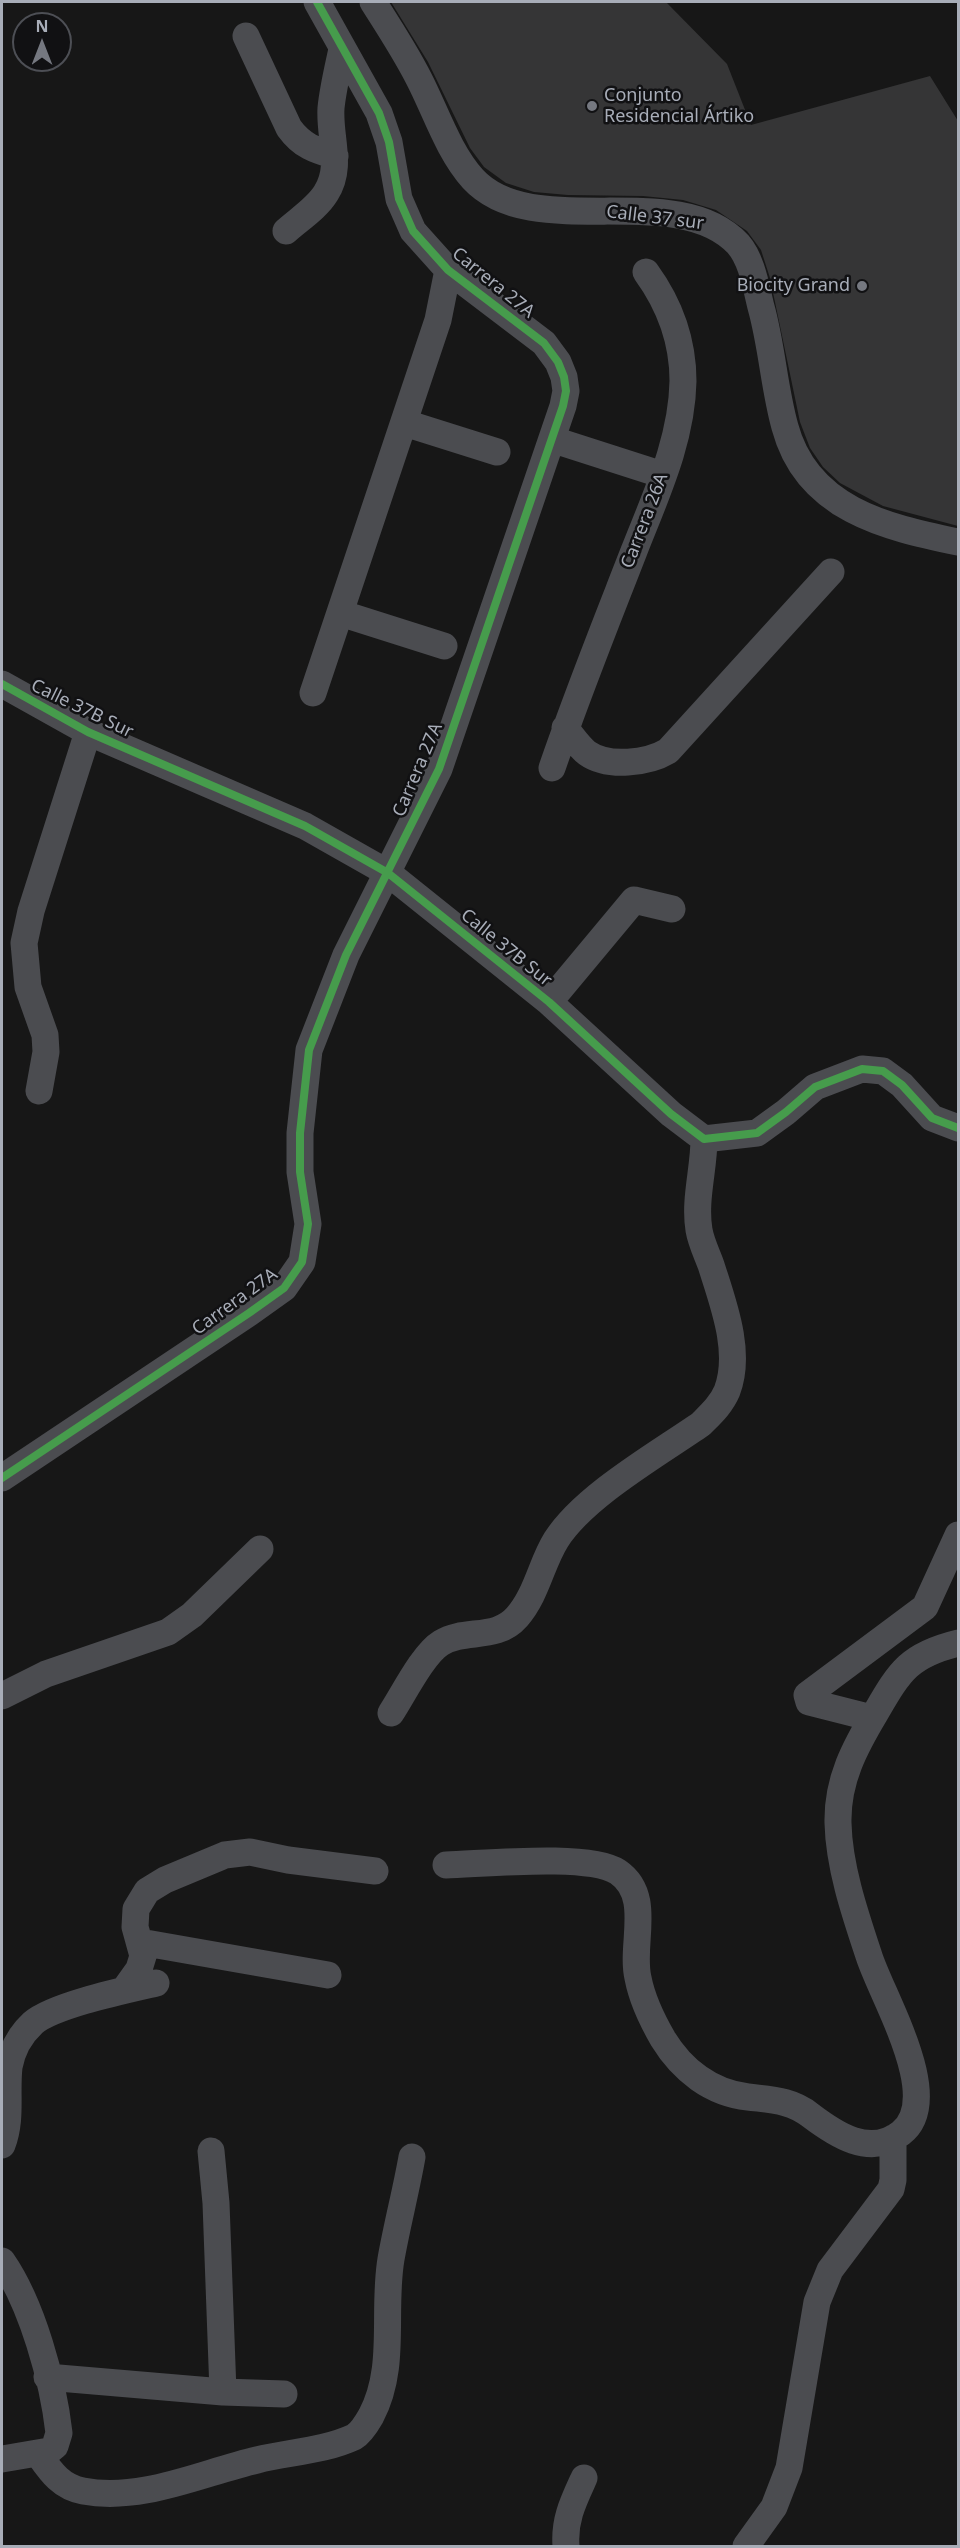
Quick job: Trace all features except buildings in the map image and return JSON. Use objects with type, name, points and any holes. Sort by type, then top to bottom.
[{"type":"street","name":"Carrera 27A","points":[[2,1478],[249,1313],[284,1288],[297,1273],[307,1243],[308,1224],[300,1172],[300,1133],[309,1050],[346,955],[439,769],[490,615],[554,440],[566,391],[558,362],[544,343],[448,270],[413,231],[399,199],[389,142],[379,113],[317,2]]},
{"type":"street","name":"Calle 37 sur","points":[[373,2],[418,77],[455,153],[473,179],[495,197],[523,205],[561,210],[613,211],[700,220],[728,235],[740,246],[751,267],[764,317],[785,429],[796,457],[814,483],[869,519],[958,542]]},
{"type":"street","points":[[246,36],[288,128],[298,141],[310,149],[335,156]]},
{"type":"street","points":[[286,231],[325,195],[334,176],[335,156],[331,107],[342,49]]},
{"type":"street","points":[[313,693],[438,320],[448,270]]},
{"type":"street","name":"Carrera 26A","points":[[552,768],[663,475],[681,409],[683,380],[674,320],[663,296],[646,272]]},
{"type":"street","points":[[405,423],[497,452]]},
{"type":"street","points":[[554,440],[663,475]]},
{"type":"street","points":[[566,728],[588,753],[598,758],[643,761],[656,758],[668,751],[831,572]]},
{"type":"street","points":[[340,613],[444,646]]},
{"type":"street","name":"Calle 37B Sur","points":[[2,684],[88,732],[305,826],[388,873],[549,1002],[670,1114],[704,1138]]},
{"type":"street","points":[[39,1091],[46,1052],[45,1035],[28,987],[24,943],[31,911],[88,732]]},
{"type":"street","points":[[549,1002],[634,900],[672,909]]},
{"type":"street","points":[[391,1713],[431,1653],[442,1642],[501,1629],[517,1618],[530,1598],[555,1541],[569,1522],[591,1502],[701,1424],[716,1409],[727,1390],[731,1362],[730,1333],[699,1232],[697,1205],[704,1138],[734,1137],[756,1133],[815,1087],[862,1069],[883,1071],[902,1085],[932,1118],[958,1128]]},
{"type":"street","points":[[872,1718],[809,1702],[807,1695],[925,1608],[958,1534]]},
{"type":"street","points":[[2,1696],[46,1674],[168,1632],[192,1615],[260,1549]]},
{"type":"street","points":[[447,1865],[538,1862],[597,1864],[618,1873],[635,1892],[638,1927],[637,1976],[644,1998],[665,2041],[689,2072],[702,2081],[731,2094],[787,2102],[847,2139],[873,2143],[893,2139],[908,2127],[915,2114],[912,2061],[869,1958],[848,1882],[838,1822],[842,1780],[848,1760],[898,1674],[915,1659],[958,1640]]},
{"type":"street","points":[[124,1990],[139,1969],[143,1956],[135,1927],[136,1909],[147,1891],[165,1880],[225,1855],[250,1851],[288,1860],[375,1871]]},
{"type":"street","points":[[140,1942],[327,1975]]},
{"type":"street","points":[[2,2145],[7,2133],[9,2111],[9,2068],[13,2051],[21,2035],[35,2022],[56,2011],[124,1990],[156,1983]]},
{"type":"street","points":[[746,2547],[774,2507],[789,2468],[817,2302],[830,2270],[891,2189],[893,2139]]},
{"type":"street","points":[[210,2151],[216,2203],[223,2392]]},
{"type":"street","points":[[39,2454],[53,2475],[64,2484],[81,2490],[102,2493],[132,2491],[171,2484],[255,2460],[329,2447],[357,2435],[370,2417],[383,2390],[387,2358],[391,2260],[412,2157]]},
{"type":"street","points":[[2,2261],[21,2292],[47,2377],[59,2433],[56,2446],[39,2454],[2,2459]]},
{"type":"street","points":[[47,2377],[223,2392],[284,2394]]},
{"type":"street","points":[[566,2547],[565,2531],[569,2510],[584,2478]]},
{"type":"cycle path","points":[[2,1478],[284,1288],[302,1262],[308,1224],[300,1172],[300,1133],[309,1050],[346,955],[439,769],[563,406],[566,391],[564,377],[558,362],[544,343],[448,270],[413,231],[399,199],[389,142],[379,113],[317,2]]},
{"type":"cycle path","points":[[2,684],[88,732],[305,826],[388,873],[549,1002],[671,1114],[704,1139],[757,1133],[815,1087],[862,1069],[883,1071],[902,1085],[932,1118],[958,1128]]},
{"type":"place","name":"Conjunto Residencial Ártiko","points":[[592,106]]},
{"type":"place","name":"Biocity Grand","points":[[862,286]]}]
